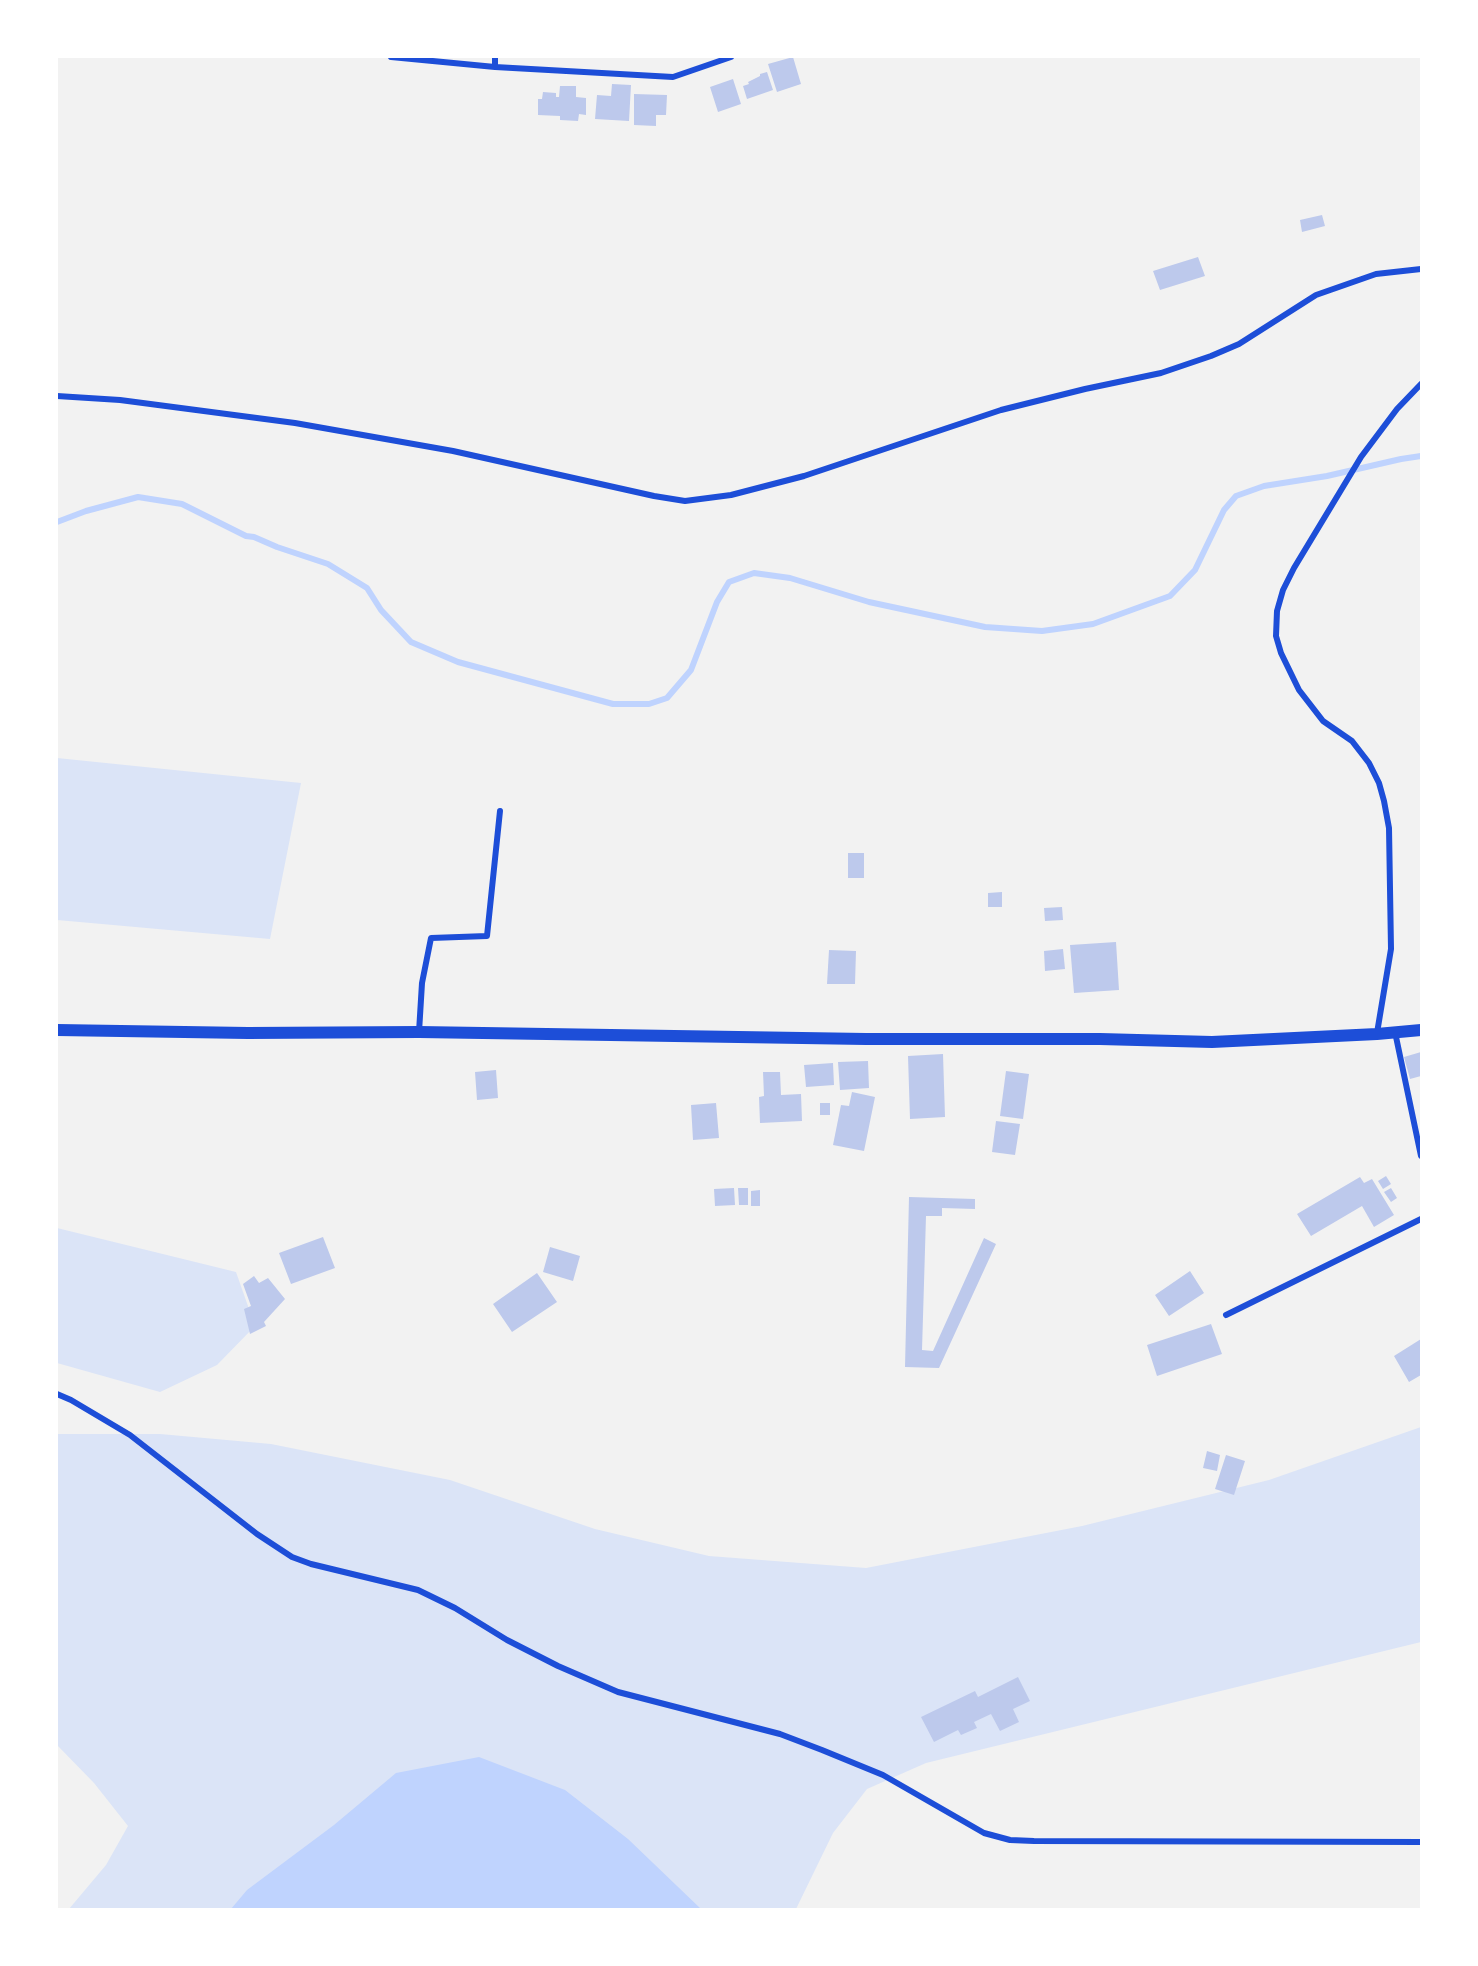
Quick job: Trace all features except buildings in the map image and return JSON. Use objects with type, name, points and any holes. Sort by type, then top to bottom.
[{"type":"main road","points":[[57,1030],[248,1033],[419,1032],[866,1039],[1100,1039],[1212,1042],[1421,1030]]},
{"type":"street","points":[[391,57],[495,67],[673,77],[731,57]]},
{"type":"street","points":[[495,57],[495,67]]},
{"type":"street","points":[[57,396],[120,400],[295,423],[453,451],[685,501],[731,495],[804,476],[1001,410],[1161,373],[1239,344],[1316,295],[1376,274],[1421,269]]},
{"type":"street","points":[[1377,1034],[1391,949],[1389,828],[1384,801],[1379,783],[1369,763],[1352,741],[1323,721],[1299,690],[1281,653],[1276,636],[1277,611],[1283,590],[1294,568],[1361,457],[1397,409],[1421,384]]},
{"type":"street","points":[[419,1032],[422,983],[431,938],[487,936],[500,811]]},
{"type":"street","points":[[1395,1032],[1421,1156]]},
{"type":"street","points":[[1226,1315],[1421,1219]]},
{"type":"street","points":[[57,1394],[130,1435],[257,1534],[292,1557],[311,1564],[418,1590],[455,1608],[507,1640],[558,1666],[618,1692],[780,1734],[822,1750],[883,1775],[984,1833],[1010,1840],[1034,1841],[1421,1842]]},
{"type":"shaded area","points":[[57,758],[301,783],[270,939],[57,920]]},
{"type":"shaded area","points":[[57,1228],[236,1272],[255,1326],[217,1365],[160,1392],[57,1363]]},
{"type":"shaded area","points":[[1421,1427],[1421,1642],[926,1763],[867,1789],[833,1833],[796,1909],[69,1909],[106,1865],[128,1826],[94,1783],[57,1745],[57,1434],[160,1434],[271,1444],[450,1480],[595,1529],[709,1556],[866,1568],[1082,1526],[1269,1480]]},
{"type":"water","points":[[479,1757],[565,1790],[628,1839],[701,1909],[231,1909],[247,1890],[334,1825],[396,1773]]},
{"type":"waterway","points":[[57,522],[86,511],[138,497],[182,504],[246,536],[328,564],[367,588],[381,610],[411,642],[458,662],[613,704],[649,704],[667,698],[691,670],[717,602],[729,582],[754,573],[790,578],[869,602],[985,627],[1042,631],[1093,624],[1170,596],[1195,570],[1224,510],[1236,496],[1264,486],[1327,476],[1421,456]]}]
